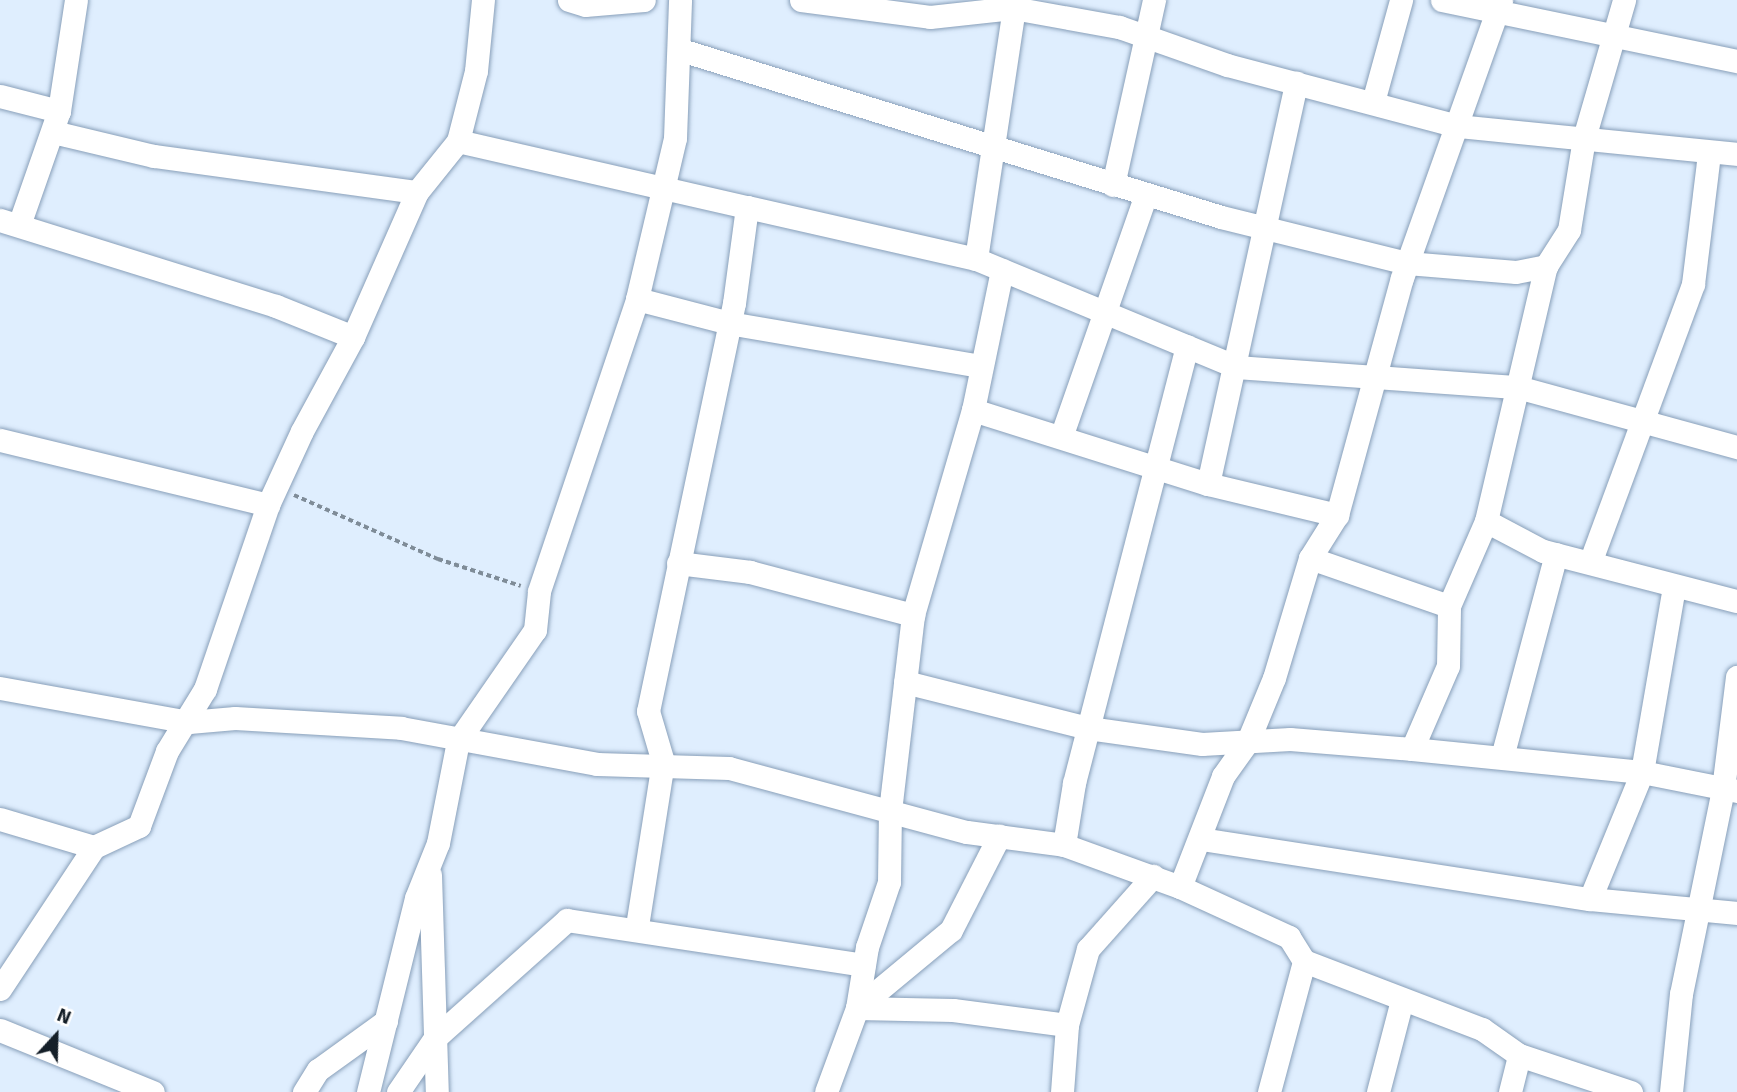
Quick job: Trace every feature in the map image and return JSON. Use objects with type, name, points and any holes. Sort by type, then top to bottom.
[{"type":"street","points":[[76,0],[56,122],[9,222],[276,306],[353,337]]},
{"type":"street","points":[[0,989],[9,952],[94,847],[139,825],[167,751],[189,722],[272,496],[353,337],[417,192],[458,141],[476,71],[483,0]]},
{"type":"street","points":[[569,0],[585,5],[645,0]]},
{"type":"street","points":[[369,1092],[429,867],[458,741],[535,630],[538,591],[637,299],[675,138],[681,50],[680,0]]},
{"type":"street","points":[[801,0],[930,17],[1001,5],[1147,37],[1296,83],[1458,125],[1709,154],[1737,154]]},
{"type":"street","points":[[1113,185],[1154,0]]},
{"type":"street","points":[[1373,102],[1401,0]]},
{"type":"street","points":[[1442,0],[1499,5],[1616,35],[1737,61]]},
{"type":"street","points":[[1412,749],[1448,666],[1449,606],[1486,521],[1546,266],[1569,230],[1584,138],[1624,0]]},
{"type":"street","points":[[976,259],[994,146],[1001,5]]},
{"type":"street","points":[[1180,887],[1201,839],[1223,776],[1248,741],[1310,558],[1337,515],[1407,263],[1499,5]]},
{"type":"street","points":[[681,50],[994,146],[1145,197],[1407,263],[1516,272],[1546,266]]},
{"type":"street","points":[[1208,484],[1237,367],[1296,83]]},
{"type":"street","points":[[0,96],[56,122],[154,156],[417,192]]},
{"type":"street","points":[[458,141],[663,190],[976,259],[1237,367],[1517,387],[1737,447]]},
{"type":"street","points":[[1591,559],[1693,284],[1709,154]]},
{"type":"street","points":[[1060,437],[1109,313],[1145,197]]},
{"type":"street","points":[[637,926],[663,762],[648,711],[729,323],[747,207]]},
{"type":"street","points":[[826,1092],[857,1008],[864,965],[889,882],[890,811],[913,615],[973,410],[1002,270]]},
{"type":"street","points":[[637,299],[729,323],[981,366]]},
{"type":"street","points":[[1064,845],[1088,728],[1152,464],[1187,346]]},
{"type":"street","points":[[973,410],[1152,464],[1208,484],[1337,515]]},
{"type":"street","points":[[0,440],[272,496]]},
{"type":"street","points":[[1486,521],[1556,554],[1591,559],[1674,586],[1737,601]]},
{"type":"street","points":[[1502,757],[1556,554]]},
{"type":"street","points":[[1310,558],[1449,606]]},
{"type":"street","points":[[678,563],[750,572],[913,615]]},
{"type":"street","points":[[1591,899],[1643,772],[1674,586]]},
{"type":"street","points":[[1671,1092],[1696,907],[1730,790],[1737,677]]},
{"type":"street","points":[[905,682],[1088,728],[1202,744],[1248,741],[1412,749],[1643,772],[1730,790]]},
{"type":"street","points":[[0,688],[189,722],[235,718],[401,728],[458,741],[597,764],[663,762],[729,768],[890,811],[999,836],[1064,845],[1180,887],[1289,937],[1304,961],[1482,1030],[1519,1055],[1631,1092]]},
{"type":"street","points":[[0,819],[94,847]]},
{"type":"street","points":[[857,1008],[951,930],[999,836]]},
{"type":"street","points":[[1201,839],[1591,899],[1737,913]]},
{"type":"street","points":[[429,867],[437,1092]]},
{"type":"street","points":[[1062,1092],[1067,1025],[1088,949],[1153,876]]},
{"type":"street","points":[[398,1092],[435,1038],[567,920],[637,926],[864,965]]},
{"type":"street","points":[[1269,1092],[1304,961]]},
{"type":"street","points":[[1378,1092],[1402,1000]]},
{"type":"street","points":[[857,1008],[953,1010],[1067,1025]]},
{"type":"street","points":[[304,1092],[318,1070],[386,1021]]},
{"type":"street","points":[[0,1030],[153,1092]]},
{"type":"street","points":[[1510,1092],[1519,1055]]},
{"type":"path","points":[[272,496],[438,559],[538,591]]}]
